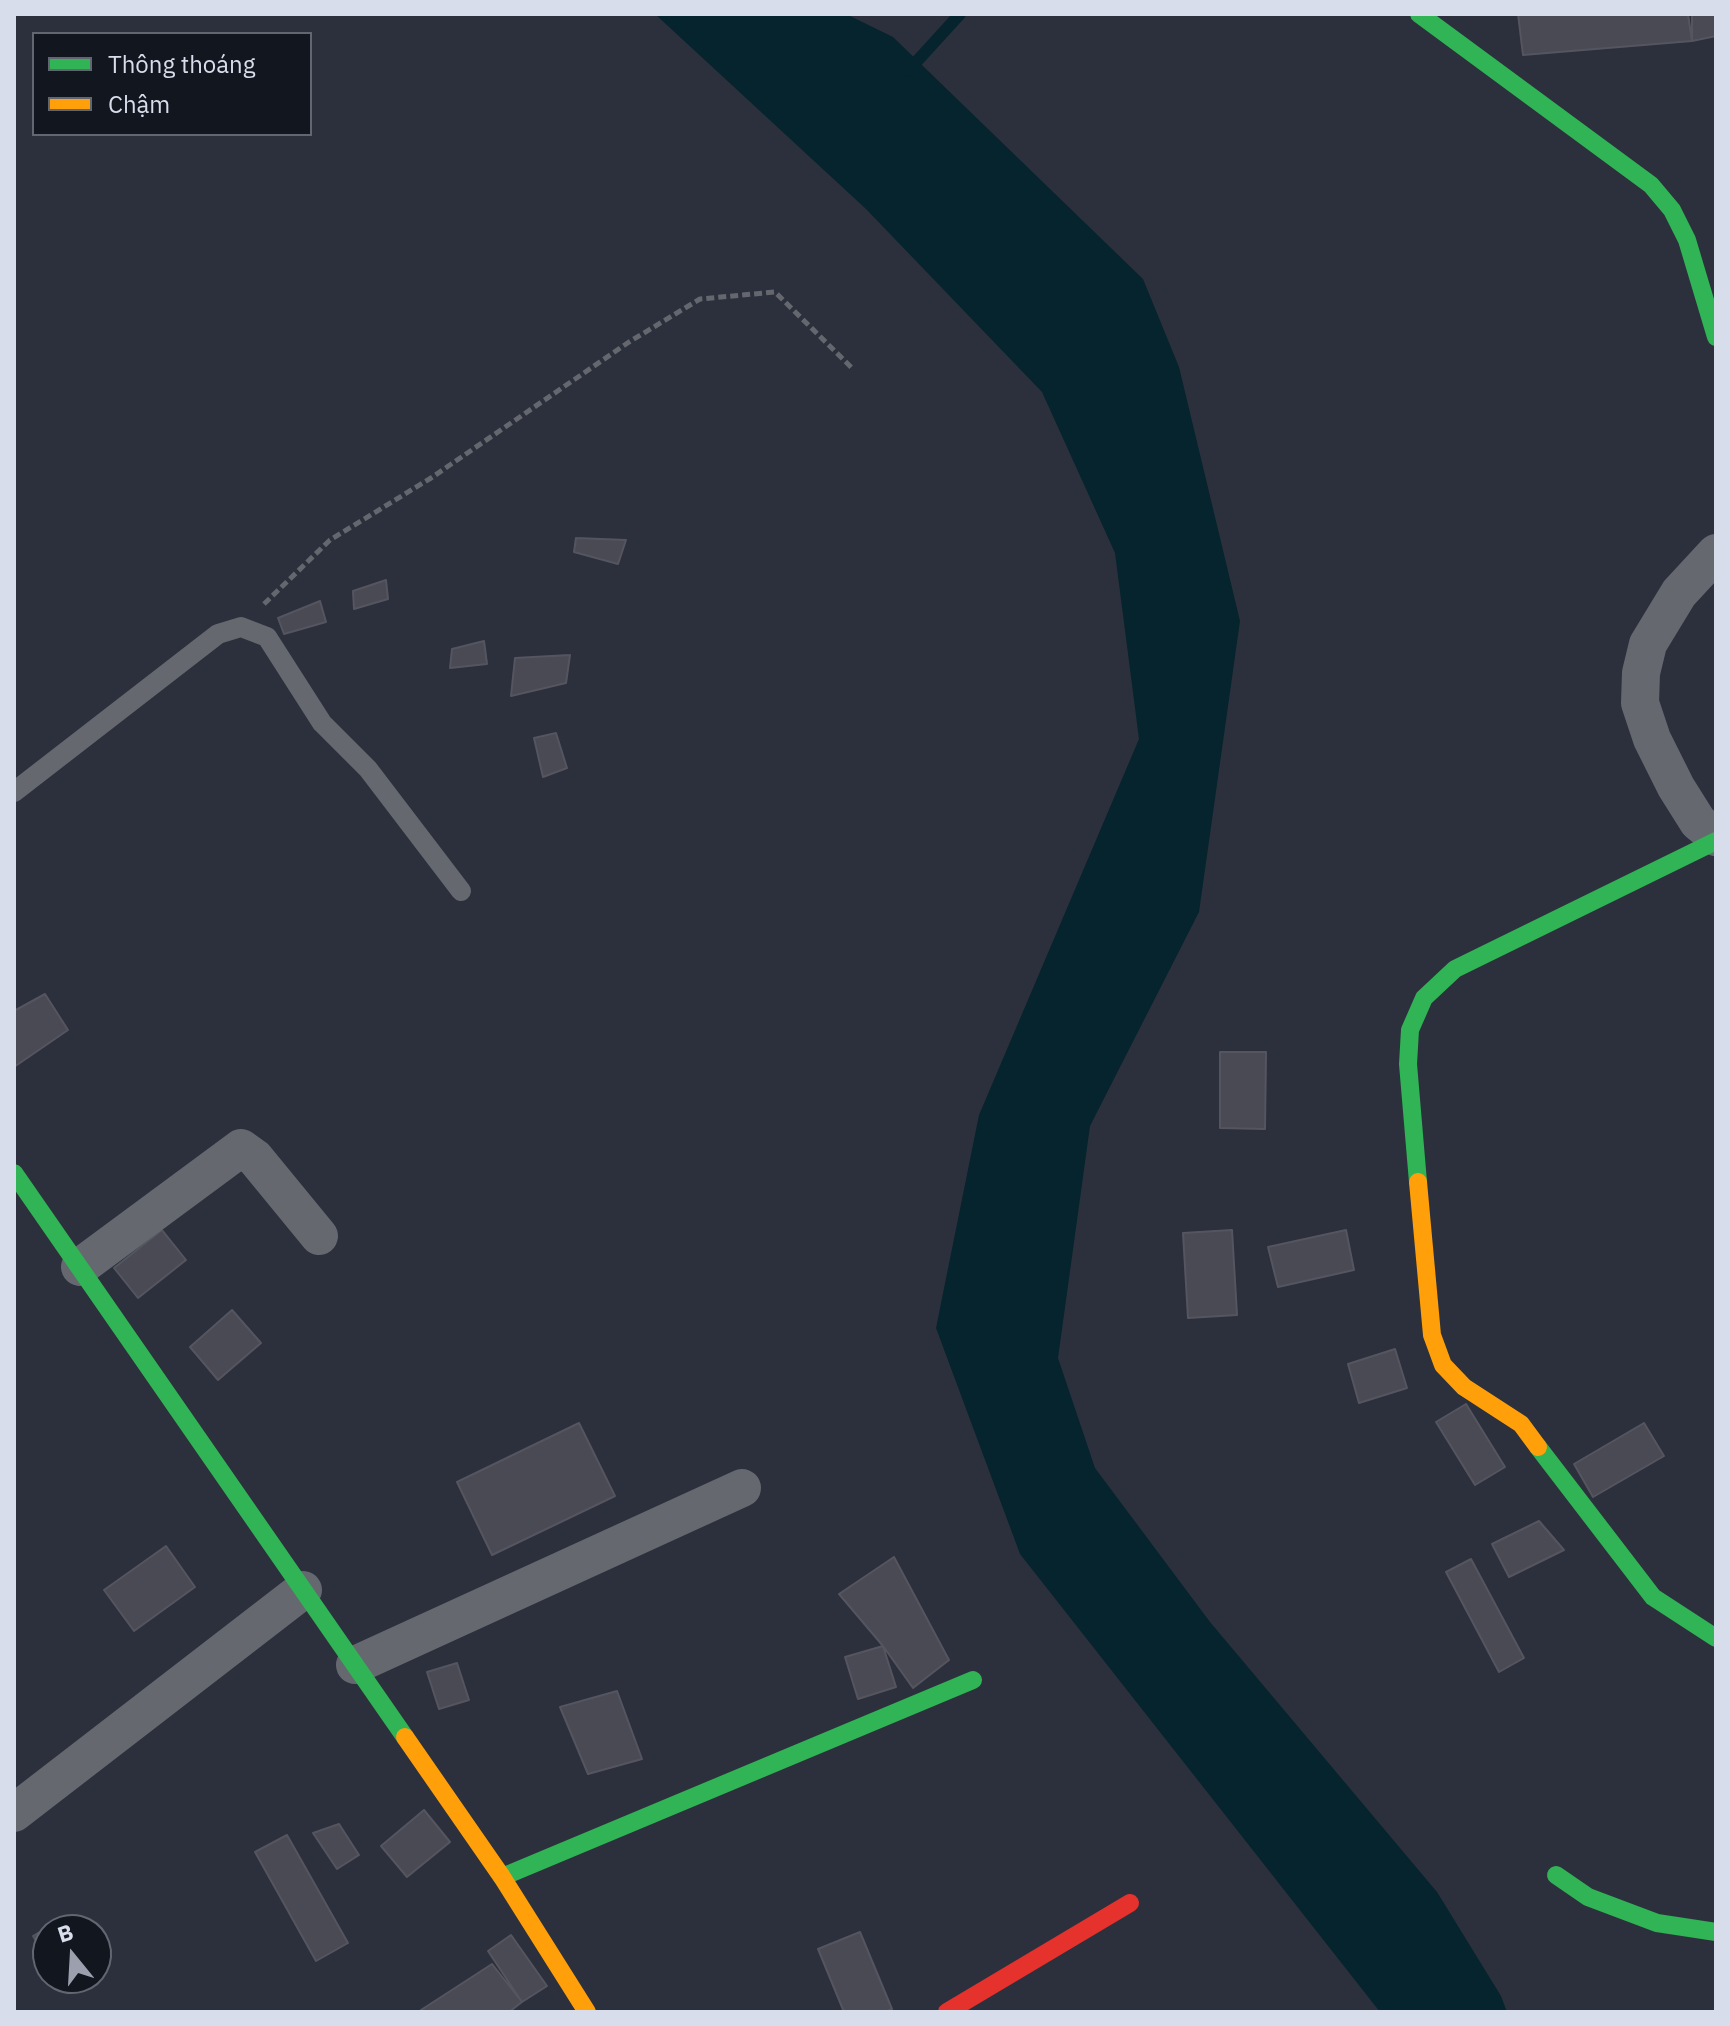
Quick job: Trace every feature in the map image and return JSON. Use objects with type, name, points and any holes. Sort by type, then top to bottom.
[{"type":"street","points":[[1419,14],[1651,185],[1672,210],[1687,240],[1716,337]]},
{"type":"street","points":[[1716,553],[1679,593],[1648,644],[1641,673],[1640,703],[1652,739],[1676,787],[1698,822],[1716,839],[1455,969],[1424,998],[1410,1030],[1408,1064],[1432,1335],[1443,1365],[1464,1387],[1521,1424],[1653,1597],[1716,1638]]},
{"type":"street","points":[[80,1267],[241,1148],[255,1158],[319,1236]]},
{"type":"street","points":[[14,1173],[502,1877],[587,2012]]},
{"type":"street","points":[[355,1665],[742,1488]]},
{"type":"street","points":[[14,1813],[303,1590]]},
{"type":"street","points":[[502,1877],[973,1680]]},
{"type":"street","points":[[1556,1875],[1588,1897],[1657,1923],[1686,1930],[1716,1932]]},
{"type":"street","points":[[947,2012],[1130,1903]]},
{"type":"lane","points":[[14,792],[218,634],[241,627],[267,637],[322,723],[368,769],[461,891]]},
{"type":"path","points":[[241,627],[330,540],[431,478],[629,342],[700,299],[775,292],[854,370]]},
{"type":"water","points":[[655,14],[846,14],[893,37],[1143,279],[1179,367],[1240,621],[1199,912],[1090,1126],[1058,1358],[1095,1468],[1210,1622],[1437,1892],[1501,1996],[1507,2012],[1380,2012],[1020,1554],[936,1328],[979,1115],[1139,739],[1115,553],[1042,392],[866,209]]},
{"type":"building","points":[[1518,14],[1688,14],[1692,41],[1523,55]]},
{"type":"building","points":[[1692,14],[1716,14],[1716,36],[1692,41]]},
{"type":"building","points":[[576,538],[626,540],[618,564],[574,552]]},
{"type":"building","points":[[386,580],[388,599],[354,609],[353,591]]},
{"type":"building","points":[[320,601],[326,622],[284,634],[278,618]]},
{"type":"building","points":[[484,641],[487,664],[450,668],[452,649]]},
{"type":"building","points":[[570,655],[566,683],[511,696],[515,658]]},
{"type":"building","points":[[556,733],[567,768],[543,777],[534,738]]},
{"type":"building","points":[[45,994],[68,1030],[14,1067],[14,1011]]},
{"type":"building","points":[[1220,1052],[1266,1052],[1265,1129],[1220,1128]]},
{"type":"building","points":[[162,1230],[186,1260],[138,1298],[114,1268]]},
{"type":"building","points":[[1232,1230],[1237,1315],[1188,1318],[1183,1233]]},
{"type":"building","points":[[1346,1230],[1354,1270],[1278,1287],[1268,1247]]},
{"type":"building","points":[[232,1310],[261,1343],[218,1380],[190,1347]]},
{"type":"building","points":[[1395,1349],[1407,1388],[1359,1403],[1348,1364]]},
{"type":"building","points":[[1466,1404],[1505,1467],[1475,1485],[1436,1422]]},
{"type":"building","points":[[579,1423],[615,1496],[492,1555],[457,1482]]},
{"type":"building","points":[[1644,1423],[1664,1456],[1593,1497],[1574,1464]]},
{"type":"building","points":[[1539,1521],[1564,1550],[1509,1577],[1492,1544]]},
{"type":"building","points":[[166,1546],[195,1587],[134,1631],[104,1590]]},
{"type":"building","points":[[894,1557],[949,1660],[913,1688],[883,1646],[839,1594]]},
{"type":"building","points":[[1471,1559],[1524,1658],[1499,1672],[1446,1572]]},
{"type":"building","points":[[883,1646],[896,1687],[858,1699],[845,1657]]},
{"type":"building","points":[[457,1663],[469,1700],[439,1709],[427,1672]]},
{"type":"building","points":[[617,1691],[642,1759],[588,1774],[560,1707]]},
{"type":"building","points":[[424,1810],[450,1842],[407,1877],[381,1846]]},
{"type":"building","points":[[339,1824],[359,1855],[337,1869],[313,1833]]},
{"type":"building","points":[[287,1835],[348,1943],[316,1961],[255,1852]]},
{"type":"building","points":[[860,1932],[892,2009],[885,2012],[844,2012],[818,1949]]},
{"type":"building","points":[[511,1935],[547,1986],[522,2002],[488,1951]]},
{"type":"building","points":[[492,1964],[522,2002],[509,2012],[421,2010]]},
{"type":"waterway","points":[[908,71],[960,14]]},
{"type":"traffic: fast","points":[[1419,14],[1651,185],[1672,210],[1687,240],[1716,337]]},
{"type":"traffic: fast","points":[[1418,1182],[1408,1064],[1410,1030],[1424,998],[1455,969],[1716,841]]},
{"type":"traffic: fast","points":[[14,1173],[405,1737]]},
{"type":"traffic: fast","points":[[1538,1447],[1653,1597],[1716,1638]]},
{"type":"traffic: fast","points":[[502,1877],[973,1680]]},
{"type":"traffic: fast","points":[[1556,1875],[1588,1897],[1657,1923],[1716,1932]]},
{"type":"traffic: slow","points":[[1418,1182],[1432,1335],[1443,1365],[1464,1387],[1521,1424],[1538,1447]]},
{"type":"traffic: slow","points":[[405,1737],[502,1877],[587,2012]]},
{"type":"traffic: jam","points":[[947,2012],[1130,1903]]}]
